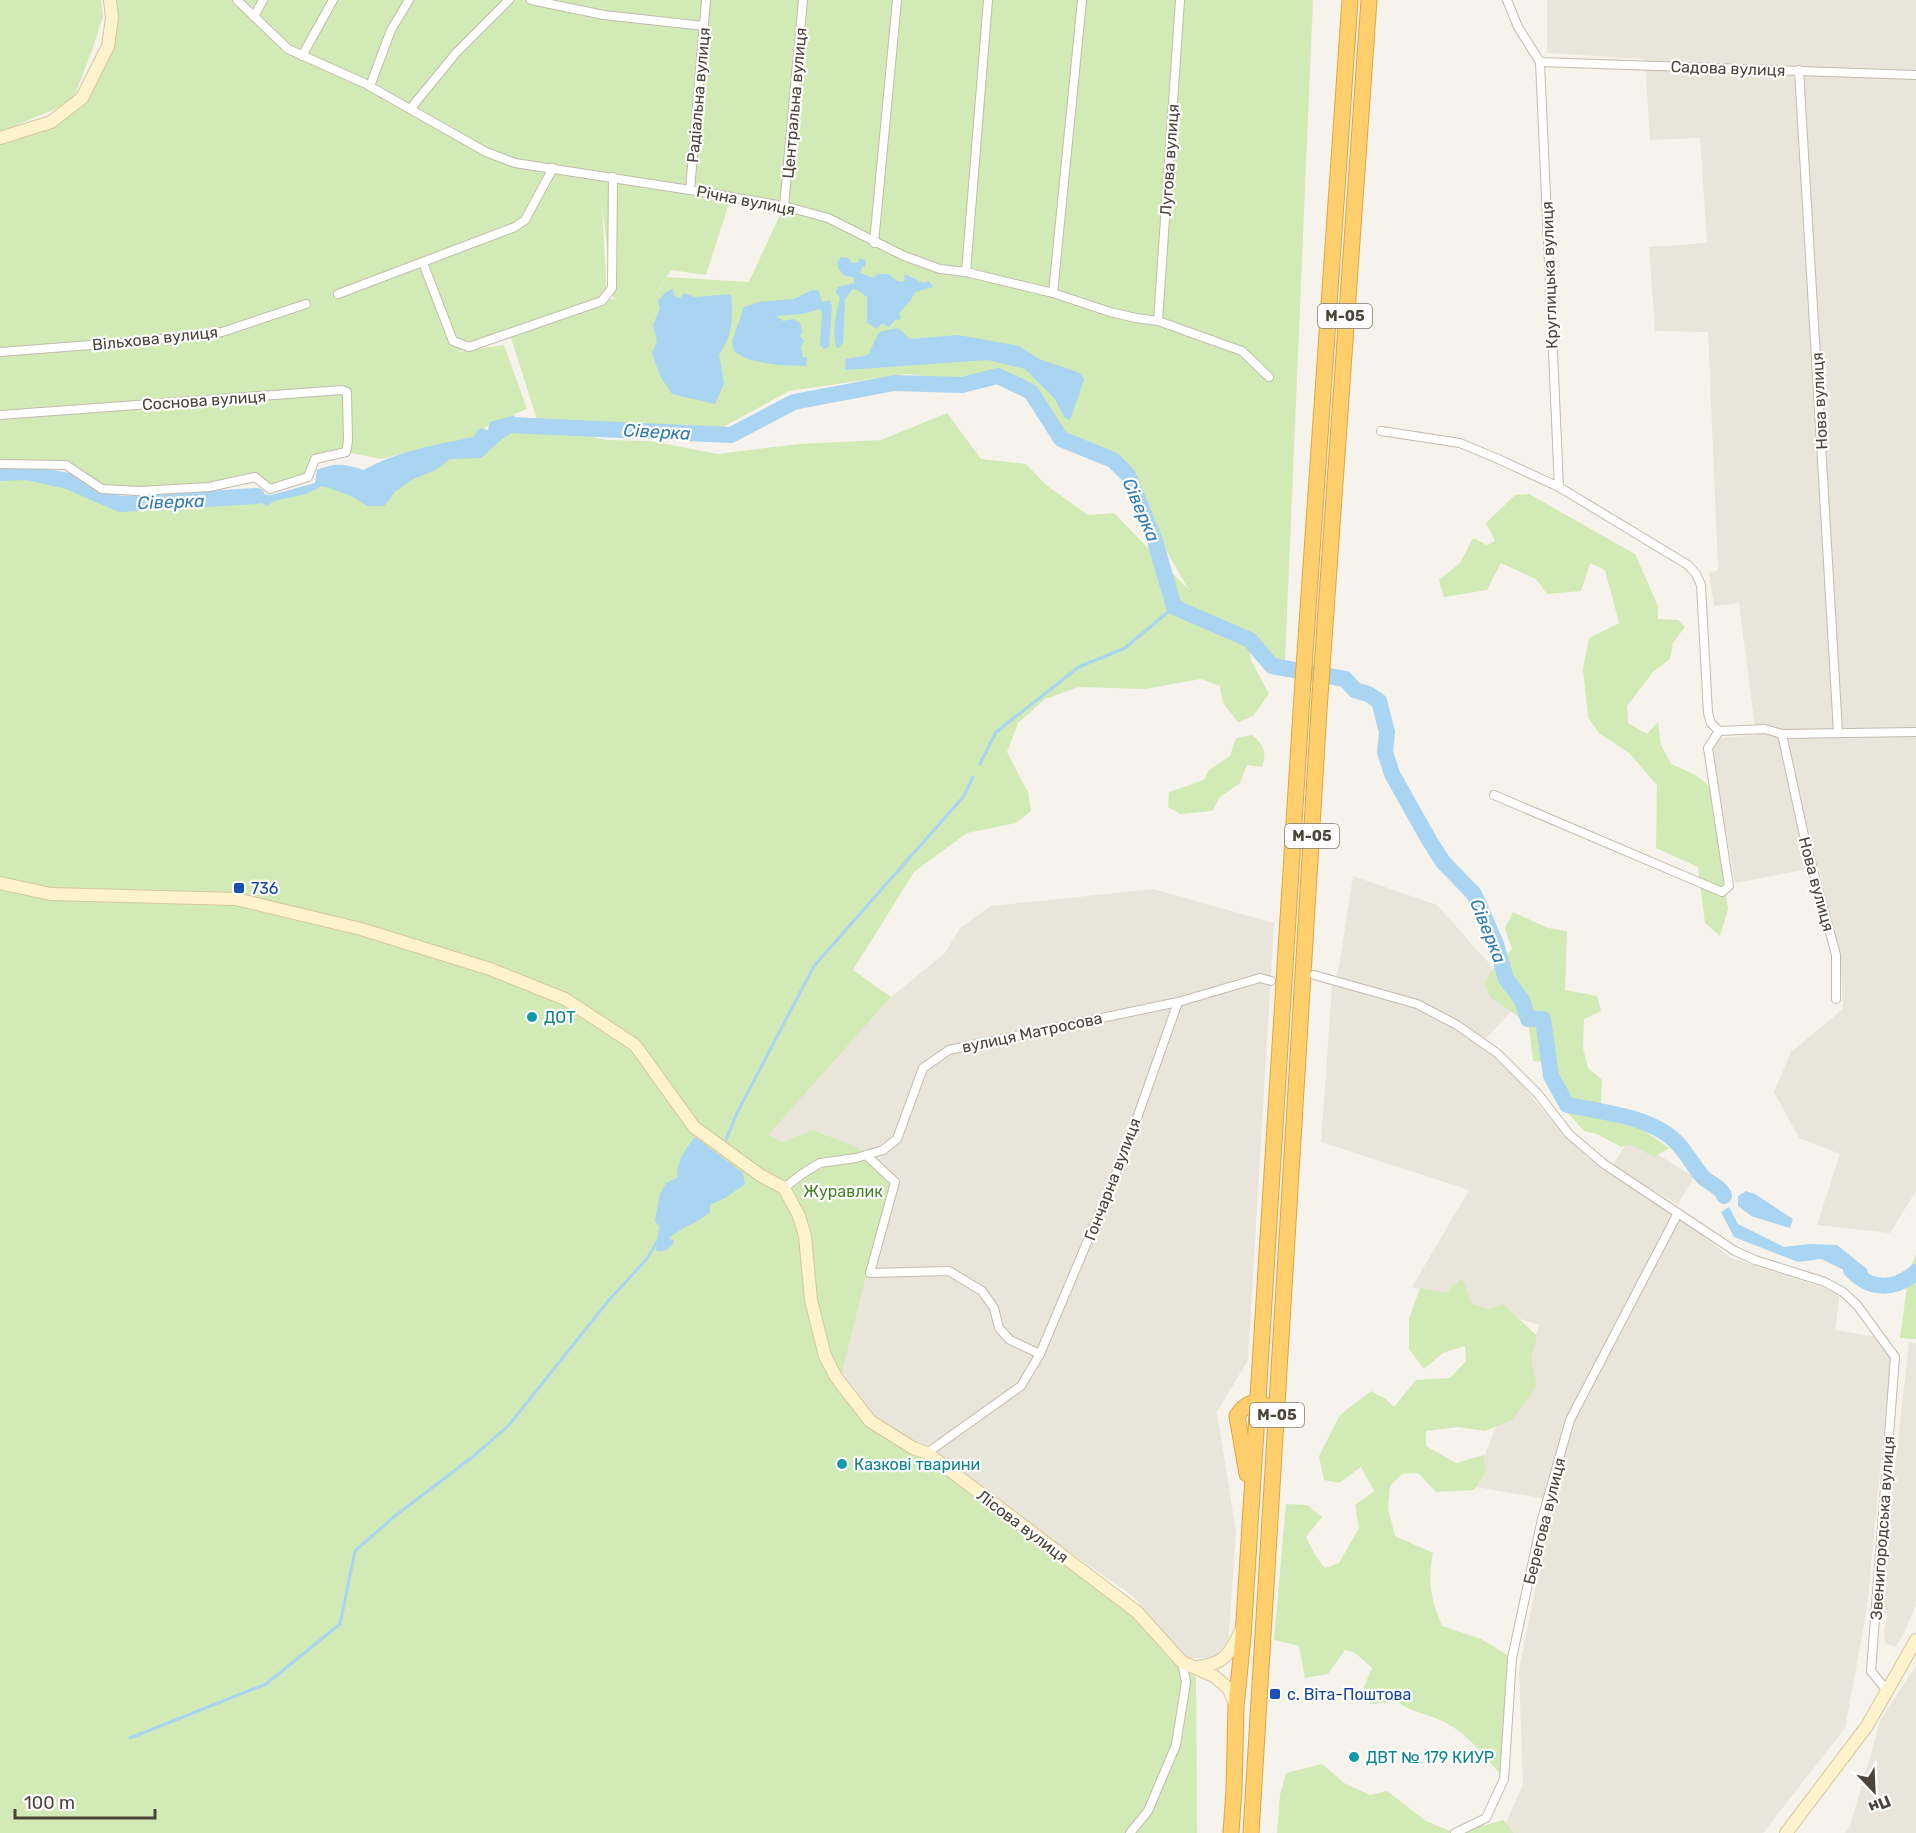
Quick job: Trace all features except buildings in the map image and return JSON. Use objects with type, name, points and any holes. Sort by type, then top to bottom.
[{"type":"highway","name":"М-05","points":[[1257,1402],[1350,0]]},
{"type":"highway","name":"М-05","points":[[1251,1833],[1319,710],[1369,0]]},
{"type":"highway","points":[[1231,1833],[1236,1707],[1252,1494],[1237,1416],[1248,1404],[1257,1402],[1264,1404],[1272,1420],[1273,1482]]},
{"type":"street","points":[[0,138],[51,122],[82,98],[108,46],[112,18],[110,0]]},
{"type":"street","name":"Річна вулиця","points":[[237,0],[288,49],[370,86],[486,152],[515,163],[614,177],[784,206],[828,218],[874,243],[939,269],[966,272],[1053,293],[1110,312],[1158,321],[1242,351],[1269,377]]},
{"type":"street","points":[[254,17],[263,0]]},
{"type":"street","points":[[302,56],[333,0]]},
{"type":"street","points":[[370,86],[391,30],[409,0]]},
{"type":"street","points":[[411,108],[456,53],[509,0]]},
{"type":"street","points":[[531,0],[604,15],[704,26]]},
{"type":"street","name":"Радіальна вулиця","points":[[690,190],[706,0]]},
{"type":"street","name":"Центральна вулиця","points":[[784,206],[803,0]]},
{"type":"street","points":[[874,243],[897,0]]},
{"type":"street","points":[[966,272],[988,0]]},
{"type":"street","points":[[1053,293],[1082,0]]},
{"type":"street","name":"Лугова вулиця","points":[[1158,321],[1180,0]]},
{"type":"street","points":[[1507,0],[1518,27],[1540,62]]},
{"type":"street","name":"Садова вулиця","points":[[1540,62],[1916,75]]},
{"type":"street","name":"Круглицька вулиця","points":[[1540,62],[1558,488]]},
{"type":"street","name":"Нова вулиця","points":[[1799,70],[1838,732]]},
{"type":"street","points":[[338,294],[515,227],[525,220],[553,168]]},
{"type":"street","points":[[423,263],[453,341],[469,347],[602,300],[612,288],[614,177]]},
{"type":"street","name":"Вільхова вулиця","points":[[0,351],[143,341],[222,332],[306,304]]},
{"type":"street","name":"Соснова вулиця","points":[[0,415],[342,390],[347,392],[348,441],[346,452],[315,459],[308,477],[270,489],[255,477],[209,487],[139,491],[102,489],[66,465],[0,465]]},
{"type":"street","points":[[1381,430],[1460,443],[1558,488],[1688,566],[1696,574],[1701,585],[1708,713],[1711,723],[1719,731],[1765,729],[1782,734],[1916,732]]},
{"type":"street","points":[[1494,795],[1722,892],[1729,886],[1708,748],[1719,731]]},
{"type":"street","name":"Нова вулиця","points":[[1782,734],[1805,840],[1836,955],[1836,999]]},
{"type":"street","points":[[0,883],[51,894],[236,899],[361,929],[490,969],[565,999],[635,1045],[694,1126],[760,1175],[784,1188]]},
{"type":"street","points":[[1314,975],[1417,1004],[1457,1025],[1497,1053],[1538,1094],[1569,1134],[1604,1164],[1678,1213]]},
{"type":"street","name":"вулиця Матросова","points":[[784,1188],[820,1163],[883,1150],[897,1139],[923,1068],[949,1050],[1178,1002],[1260,978],[1271,981]]},
{"type":"street","name":"Гончарна вулиця","points":[[927,1453],[1021,1386],[1040,1354],[1125,1152],[1178,1002]]},
{"type":"street","points":[[866,1155],[895,1182],[870,1273],[949,1271],[982,1291],[994,1308],[999,1328],[1010,1340],[1040,1354]]},
{"type":"street","name":"Лісова вулиця","points":[[784,1188],[799,1216],[805,1236],[811,1300],[825,1356],[832,1370],[870,1421],[913,1448],[927,1453],[1137,1612],[1182,1662],[1214,1676],[1228,1688],[1236,1707]]},
{"type":"street","name":"Звенигородська вулиця","points":[[1678,1213],[1744,1256],[1800,1273],[1843,1292],[1857,1305],[1895,1358],[1871,1671],[1888,1692]]},
{"type":"street","name":"Берегова вулиця","points":[[1455,1833],[1486,1818],[1504,1779],[1512,1658],[1542,1519],[1570,1420],[1678,1213]]},
{"type":"street","points":[[1194,1667],[1213,1666],[1224,1659],[1232,1649],[1244,1620]]},
{"type":"street","points":[[1786,1833],[1857,1740],[1888,1692],[1916,1640]]},
{"type":"street","points":[[1130,1833],[1148,1811],[1176,1745],[1186,1682],[1182,1662]]},
{"type":"shaded area","points":[[1547,0],[1916,0],[1916,1191],[1890,1233],[1817,1225],[1840,1154],[1799,1138],[1774,1092],[1791,1052],[1843,1009],[1841,966],[1819,867],[1735,883],[1712,750],[1720,738],[1756,735],[1739,603],[1714,606],[1709,573],[1718,570],[1708,332],[1655,331],[1649,247],[1707,243],[1700,138],[1650,140],[1645,59],[1547,53]]},
{"type":"shaded area","points":[[1353,876],[1437,905],[1488,962],[1516,1006],[1480,1045],[1517,1079],[1584,1154],[1643,1195],[1673,1212],[1731,1258],[1840,1293],[1835,1330],[1876,1337],[1891,1357],[1867,1609],[1845,1728],[1763,1833],[1501,1833],[1523,1785],[1519,1670],[1553,1500],[1471,1486],[1540,1325],[1412,1287],[1469,1190],[1321,1142],[1332,987],[1339,967]]},
{"type":"shaded area","points":[[1153,889],[1274,923],[1248,1360],[1217,1412],[1236,1532],[1228,1644],[1213,1658],[1184,1658],[1133,1596],[875,1418],[841,1376],[857,1147],[813,1130],[783,1142],[767,1135],[891,997],[945,953],[960,928],[991,906]]},
{"type":"shaded area","points":[[1630,1137],[1694,1177],[1678,1204],[1612,1167]]},
{"type":"shaded area","points":[[1909,1342],[1916,1343],[1916,1605],[1895,1647],[1885,1643],[1884,1631],[1888,1613],[1879,1612]]},
{"type":"shaded area","points":[[1916,1666],[1916,1833],[1845,1833],[1850,1826],[1881,1719]]},
{"type":"green space","points":[[0,0],[101,0],[103,16],[72,102],[0,132]]},
{"type":"green space","name":"Журавлик","points":[[110,0],[1313,0],[1285,661],[1272,666],[1249,646],[1251,660],[1269,694],[1253,716],[1238,722],[1223,703],[1220,686],[1201,679],[1145,689],[1079,687],[1045,699],[1018,723],[1007,752],[1028,792],[1031,811],[1016,823],[967,833],[914,872],[853,970],[891,997],[768,1135],[783,1142],[813,1130],[857,1147],[890,1180],[841,1376],[848,1397],[1132,1616],[1170,1660],[1196,1677],[1197,1833],[0,1833],[0,473],[26,472],[68,481],[120,504],[245,496],[273,497],[307,486],[369,481],[460,448],[508,421],[607,440],[650,441],[718,454],[799,444],[881,440],[947,413],[981,459],[1026,464],[1046,485],[1088,515],[1114,513],[1189,590],[1167,552],[1136,480],[1117,457],[1067,434],[1033,387],[1002,369],[949,379],[906,374],[789,391],[723,427],[537,420],[508,328],[458,352],[504,345],[527,409],[487,426],[473,437],[382,459],[345,452],[315,459],[308,477],[270,489],[255,477],[209,487],[102,489],[66,465],[0,464],[0,138],[51,122],[82,98],[108,46]],"holes":[[[731,197],[784,206],[749,282],[667,277],[652,299],[671,270],[706,275]],[[602,203],[613,298],[620,299],[607,299]]]},
{"type":"green space","points":[[1529,494],[1635,554],[1658,606],[1658,619],[1678,620],[1685,627],[1673,643],[1670,659],[1653,672],[1627,706],[1628,723],[1647,734],[1658,722],[1661,745],[1671,764],[1696,775],[1709,786],[1728,909],[1720,936],[1705,923],[1698,867],[1656,848],[1657,785],[1629,753],[1599,733],[1588,717],[1583,669],[1589,638],[1619,623],[1605,570],[1590,563],[1581,591],[1547,594],[1536,579],[1501,563],[1487,590],[1444,597],[1439,580],[1460,563],[1473,538],[1487,545],[1495,541],[1486,523],[1515,495]]},
{"type":"green space","points":[[1252,735],[1263,750],[1262,767],[1247,765],[1240,783],[1220,797],[1212,811],[1180,814],[1168,807],[1169,792],[1204,780],[1209,770],[1230,756],[1236,738]]},
{"type":"green space","points":[[1513,912],[1548,928],[1567,931],[1565,990],[1597,996],[1601,1011],[1584,1019],[1583,1048],[1588,1068],[1602,1080],[1601,1103],[1611,1121],[1641,1129],[1669,1148],[1654,1157],[1630,1144],[1621,1147],[1597,1134],[1584,1131],[1568,1113],[1551,1087],[1544,1062],[1533,1061],[1529,1028],[1515,1014],[1490,997],[1485,983],[1496,964],[1512,949],[1505,928]]},
{"type":"green space","points":[[1916,1254],[1916,1339],[1900,1338],[1909,1271]]},
{"type":"green space","points":[[1462,1278],[1472,1304],[1488,1309],[1504,1305],[1537,1336],[1531,1358],[1537,1386],[1512,1420],[1485,1431],[1458,1427],[1426,1431],[1426,1446],[1456,1463],[1484,1455],[1485,1473],[1474,1490],[1436,1492],[1418,1473],[1402,1474],[1390,1486],[1388,1508],[1395,1536],[1433,1553],[1430,1573],[1431,1590],[1442,1626],[1481,1639],[1512,1658],[1504,1779],[1485,1755],[1455,1728],[1434,1717],[1409,1709],[1398,1702],[1370,1704],[1362,1692],[1372,1668],[1354,1652],[1345,1650],[1328,1674],[1305,1678],[1299,1646],[1274,1640],[1286,1504],[1307,1505],[1322,1517],[1306,1537],[1325,1568],[1339,1563],[1359,1528],[1355,1505],[1374,1491],[1361,1467],[1339,1483],[1324,1480],[1319,1456],[1340,1415],[1371,1391],[1386,1399],[1394,1407],[1416,1380],[1450,1378],[1466,1361],[1465,1346],[1443,1353],[1424,1369],[1409,1349],[1409,1319],[1420,1288],[1446,1293]]},
{"type":"green space","points":[[1322,1764],[1344,1783],[1370,1795],[1387,1791],[1426,1821],[1455,1833],[1277,1833],[1280,1795],[1286,1773]]},
{"type":"green space","points":[[1504,1820],[1513,1833],[1455,1833]]},
{"type":"water","points":[[841,257],[848,258],[852,263],[857,263],[860,258],[866,261],[860,273],[874,278],[877,274],[888,274],[902,282],[905,281],[904,276],[907,275],[923,283],[929,281],[933,287],[915,292],[899,313],[901,319],[895,320],[889,327],[882,323],[877,329],[867,323],[867,297],[853,289],[845,299],[843,342],[839,348],[836,347],[834,335],[840,298],[836,292],[838,287],[855,283],[853,277],[845,276],[838,268],[837,262]]},
{"type":"water","points":[[673,288],[674,296],[680,298],[684,293],[695,297],[731,294],[732,318],[729,333],[724,348],[719,354],[724,383],[715,404],[672,394],[660,376],[652,353],[657,342],[653,325],[660,308],[658,301]]},
{"type":"water","points":[[812,290],[819,291],[822,302],[830,300],[832,305],[829,347],[824,349],[820,345],[822,313],[820,309],[802,314],[777,316],[783,321],[793,319],[800,323],[802,332],[800,336],[804,341],[801,347],[803,357],[807,357],[806,366],[759,362],[734,351],[732,341],[744,307],[759,302],[794,299]]},
{"type":"water","points":[[898,328],[910,339],[958,335],[1019,346],[1039,359],[1080,373],[1084,380],[1070,420],[1065,418],[1055,399],[1025,369],[988,360],[845,370],[846,359],[868,355],[879,332]]},
{"type":"water","points":[[515,415],[513,429],[481,458],[450,459],[436,470],[413,479],[396,491],[384,506],[367,506],[351,496],[322,486],[306,494],[274,501],[267,506],[255,499],[233,498],[245,491],[271,495],[315,483],[317,470],[330,466],[345,465],[364,470],[403,453],[473,437],[480,428],[488,430],[490,422]]},
{"type":"water","points":[[695,1137],[743,1173],[745,1184],[710,1205],[710,1212],[669,1238],[674,1241],[669,1248],[656,1251],[659,1227],[655,1220],[660,1194],[666,1183],[677,1178],[682,1156]]},
{"type":"water","points":[[1746,1191],[1755,1194],[1793,1219],[1790,1228],[1751,1216],[1738,1206],[1738,1196]]},
{"type":"water","points":[[1729,1207],[1738,1224],[1784,1247],[1809,1244],[1837,1245],[1867,1269],[1870,1284],[1866,1288],[1849,1278],[1848,1272],[1821,1259],[1798,1262],[1734,1237],[1721,1212]]},
{"type":"waterway","name":"Сіверка","points":[[495,434],[510,425],[731,435],[794,402],[894,383],[962,385],[998,376],[1031,392],[1061,439],[1113,460],[1128,475],[1155,541],[1174,607],[1250,640],[1272,666],[1345,679],[1355,690],[1379,701],[1387,732],[1385,752],[1392,774],[1443,862],[1474,894],[1496,944],[1506,979],[1522,1000],[1528,1019],[1543,1019],[1551,1076],[1567,1105],[1627,1117],[1656,1128],[1679,1145],[1701,1175],[1724,1196]]},
{"type":"waterway","name":"Сіверка","points":[[0,473],[26,472],[68,481],[120,504],[257,496]]},
{"type":"waterway","points":[[980,764],[996,732],[1079,667],[1125,648],[1174,607]]},
{"type":"waterway","points":[[726,1140],[737,1113],[814,966],[964,796],[973,777]]},
{"type":"waterway","points":[[130,1738],[266,1684],[340,1624],[355,1551],[509,1425],[609,1300],[646,1260],[659,1239]]},
{"type":"waterway","name":"Сіверка","points":[[1851,1270],[1867,1282],[1883,1286],[1900,1282],[1916,1272]]},
{"type":"place","name":"736","points":[[239,888]]},
{"type":"place","name":"ДОТ","points":[[532,1017]]},
{"type":"place","name":"Казкові тварини","points":[[842,1464]]},
{"type":"place","name":"с. Віта-Поштова","points":[[1275,1694]]},
{"type":"place","name":"ДВТ № 179 КИУР","points":[[1354,1757]]}]
